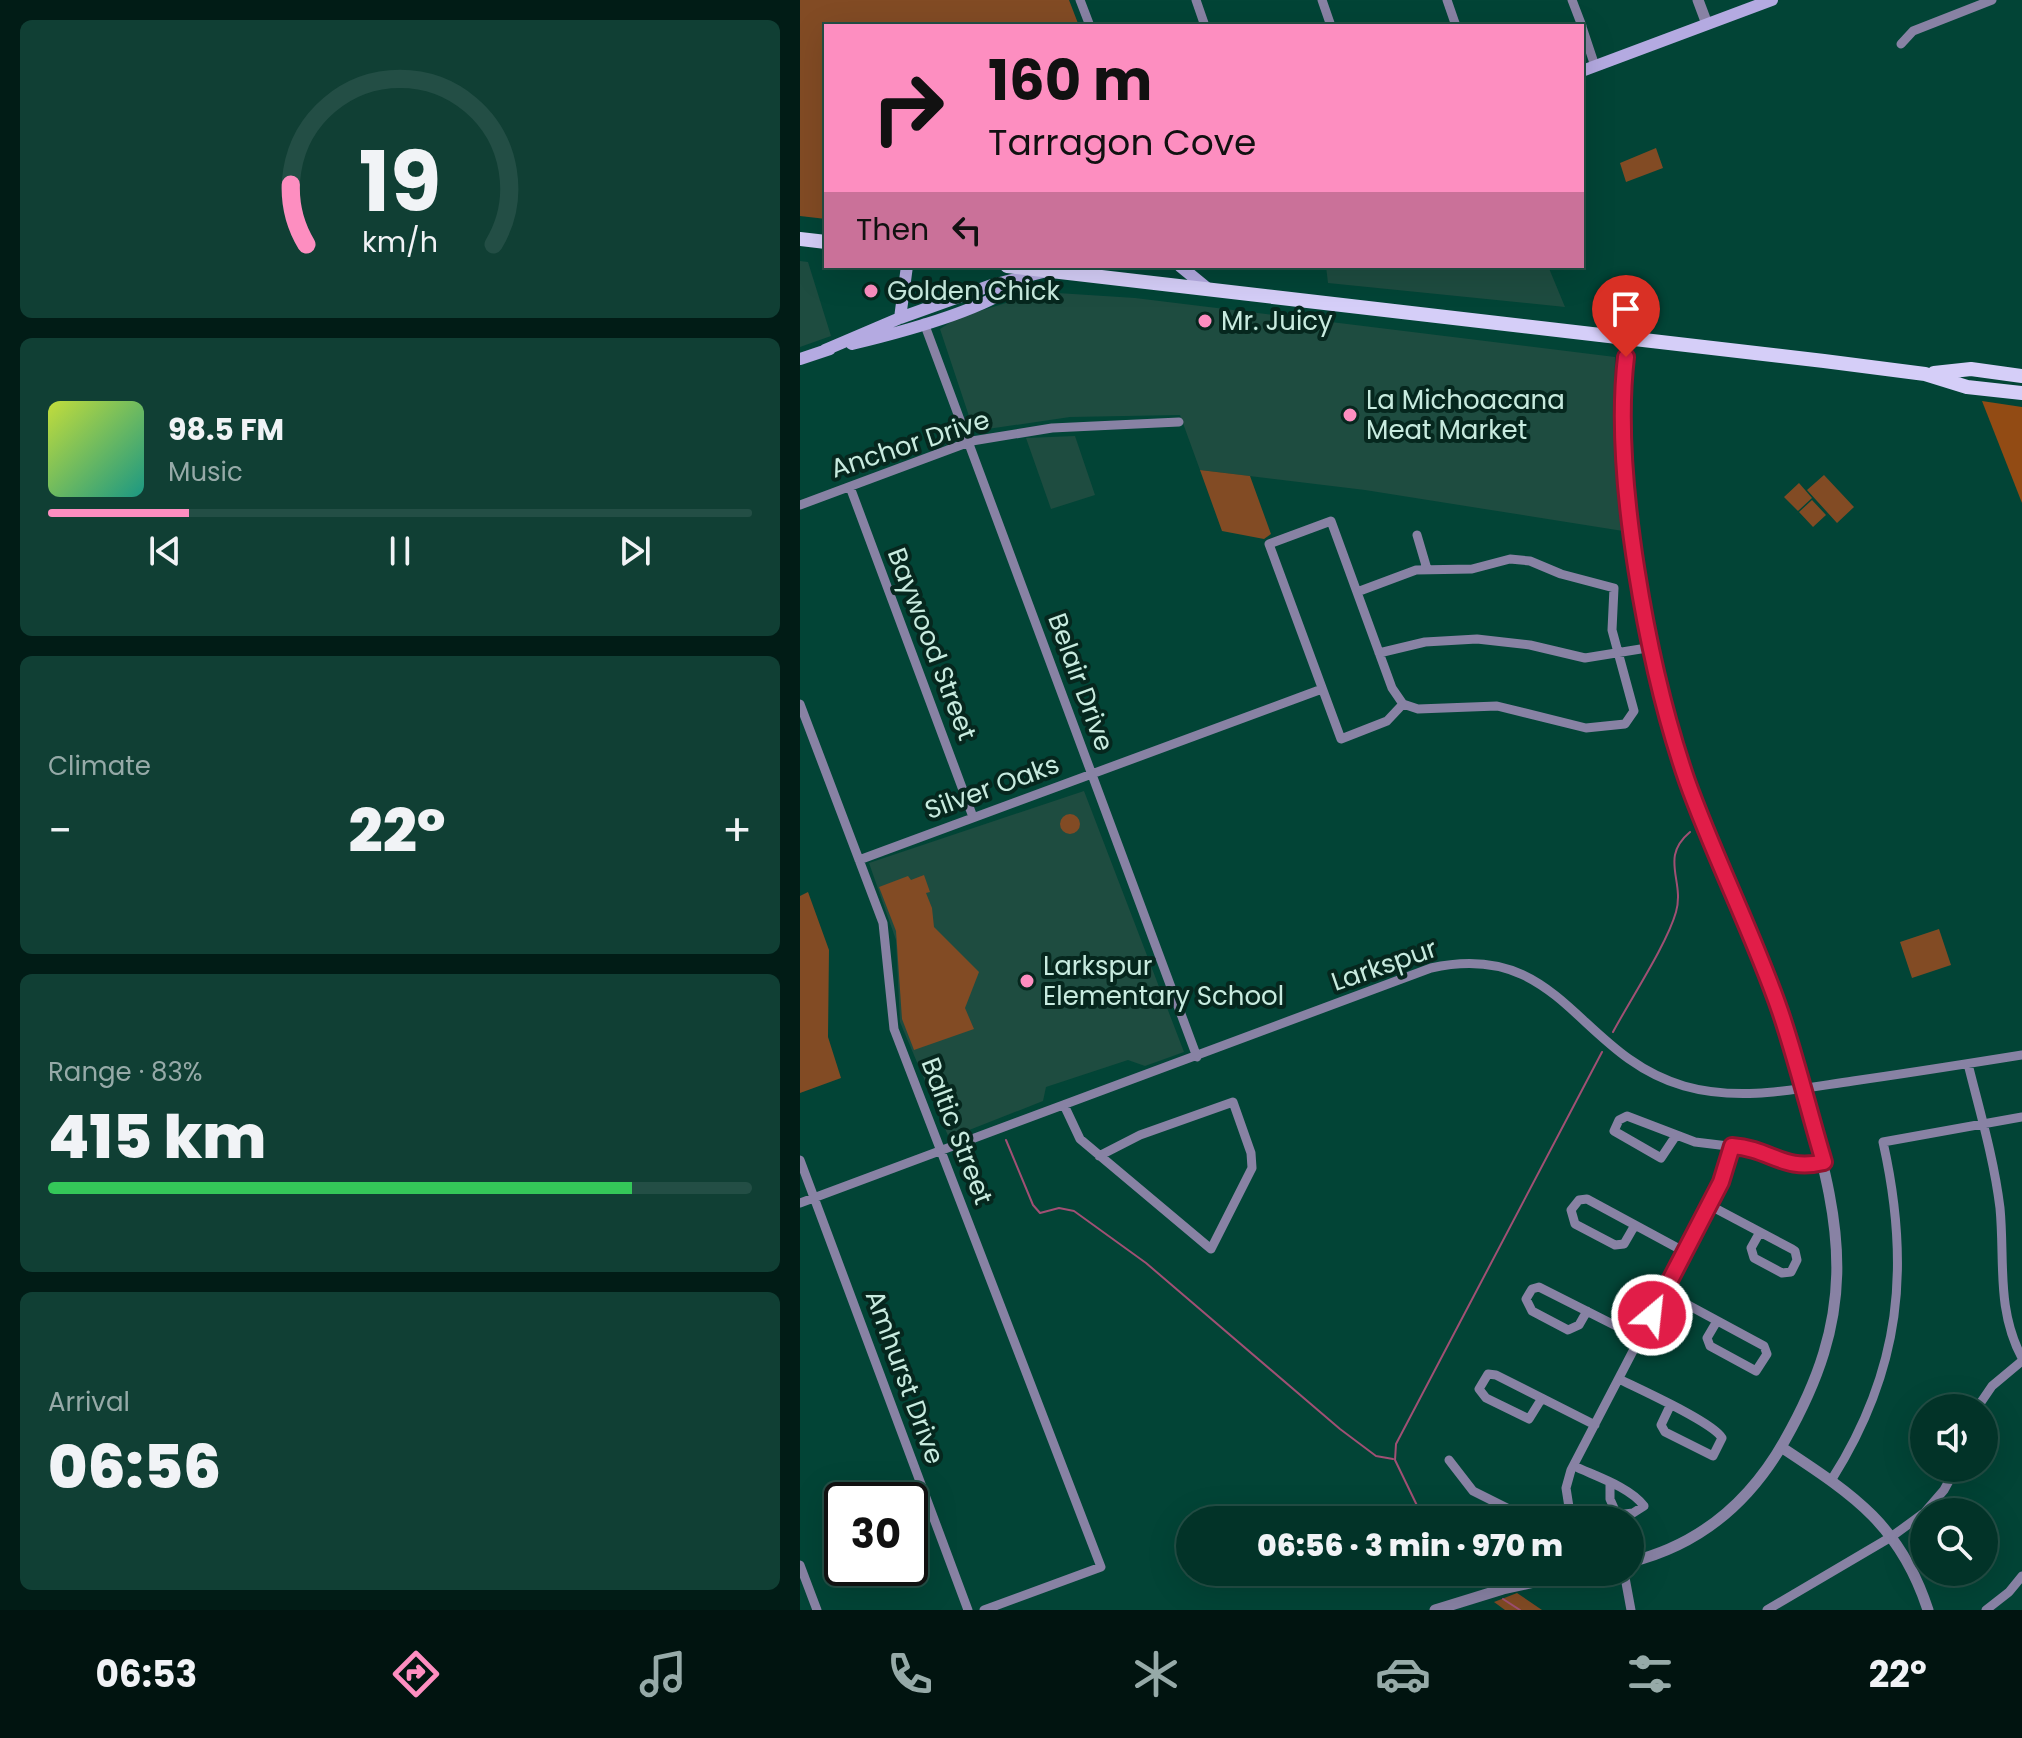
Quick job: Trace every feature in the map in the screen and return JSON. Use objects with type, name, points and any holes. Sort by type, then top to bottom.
[{"type":"main road","points":[[1584,70],[1772,0]]},
{"type":"main road","points":[[800,239],[824,242]]},
{"type":"main road","points":[[900,318],[907,268]]},
{"type":"main road","points":[[1023,268],[1925,374],[1967,387],[2022,393]]},
{"type":"main road","points":[[800,359],[954,298],[1056,268]]},
{"type":"main road","points":[[1182,268],[1211,291]]},
{"type":"main road","points":[[825,350],[924,323],[1010,291],[1024,279]]},
{"type":"main road","points":[[924,323],[931,312],[954,298]]},
{"type":"main road","points":[[1925,374],[1971,369],[2022,376]]},
{"type":"street","points":[[1080,0],[1089,24]]},
{"type":"street","points":[[1196,0],[1204,24]]},
{"type":"street","points":[[1322,0],[1330,24]]},
{"type":"street","points":[[1447,0],[1455,24]]},
{"type":"street","points":[[1572,0],[1581,24]]},
{"type":"street","points":[[1698,0],[1707,24]]},
{"type":"street","points":[[1901,44],[1913,31],[1992,0]]},
{"type":"street","points":[[1584,32],[1595,66]]},
{"type":"street","name":"Belair Drive","points":[[924,323],[1197,1057]]},
{"type":"street","points":[[1628,338],[1623,405],[1627,472],[1634,542],[1653,647],[1687,779],[1779,1008],[1824,1162],[1838,1238],[1836,1306],[1819,1372],[1781,1447],[1759,1481],[1726,1515],[1687,1541],[1644,1557]]},
{"type":"street","name":"Anchor Drive","points":[[800,505],[968,443],[1052,428],[1179,422]]},
{"type":"street","name":"Baywood Street","points":[[850,487],[973,817]]},
{"type":"street","points":[[1357,592],[1427,569],[1472,569],[1499,561],[1521,559],[1614,588],[1612,630],[1633,716],[1625,724],[1594,729],[1497,706],[1427,709],[1403,704],[1392,688],[1331,521],[1269,544],[1341,739],[1387,721],[1403,704]]},
{"type":"street","points":[[1417,535],[1427,569]]},
{"type":"street","points":[[1379,653],[1425,642],[1477,639],[1530,645],[1580,658],[1653,647]]},
{"type":"street","name":"Silver Oaks","points":[[859,860],[1322,689]]},
{"type":"street","name":"Baltic Street","points":[[800,704],[883,923],[894,1029],[1101,1567],[984,1610]]},
{"type":"street","name":"Larkspur","points":[[800,1203],[1431,968],[1474,962],[1517,971],[1543,984],[1570,1005],[1608,1046],[1664,1079],[1728,1094],[1802,1088],[2022,1055]]},
{"type":"street","points":[[1968,1064],[2000,1208],[2005,1316],[2022,1360],[1987,1394]]},
{"type":"street","points":[[1064,1105],[1080,1139],[1099,1156],[1211,1249],[1252,1168],[1251,1153],[1233,1102],[1140,1135],[1109,1148],[1099,1156]]},
{"type":"street","points":[[1675,1137],[1661,1158],[1614,1131],[1623,1116],[1675,1137],[1761,1150],[1795,1167],[1824,1162]]},
{"type":"street","points":[[1832,1479],[1861,1429],[1877,1390],[1896,1309],[1898,1226],[1883,1142],[2022,1117]]},
{"type":"street","points":[[1568,1506],[1566,1488],[1574,1466],[1709,1205],[1732,1146]]},
{"type":"street","name":"Amhurst Drive","points":[[800,1160],[968,1610]]},
{"type":"street","points":[[1635,1225],[1624,1244],[1615,1245],[1575,1224],[1571,1210],[1579,1200],[1587,1199],[1685,1252]]},
{"type":"street","points":[[1709,1205],[1760,1232],[1795,1251],[1797,1260],[1791,1272],[1782,1273],[1754,1258],[1751,1248],[1760,1232]]},
{"type":"street","points":[[1587,1311],[1579,1325],[1568,1330],[1527,1308],[1526,1299],[1532,1289],[1539,1287],[1587,1311],[1640,1338]]},
{"type":"street","points":[[1664,1292],[1764,1346],[1767,1354],[1759,1369],[1753,1371],[1710,1346],[1707,1338],[1717,1321]]},
{"type":"street","points":[[1542,1398],[1529,1419],[1486,1398],[1479,1389],[1485,1376],[1492,1374],[1542,1398],[1595,1425]]},
{"type":"street","points":[[1619,1379],[1670,1406],[1721,1434],[1713,1456],[1662,1429],[1670,1406]]},
{"type":"street","points":[[1781,1447],[1859,1500],[1891,1537],[1917,1581],[1928,1610]]},
{"type":"street","points":[[1449,1460],[1473,1491],[1503,1506]]},
{"type":"street","points":[[1574,1466],[1610,1484]]},
{"type":"street","points":[[1767,1610],[1910,1523]]},
{"type":"street","points":[[800,1565],[817,1610]]},
{"type":"street","points":[[1986,1610],[2009,1592],[2022,1576]]},
{"type":"street","points":[[1441,1609],[1527,1586]]},
{"type":"street","points":[[1627,1586],[1631,1610]]},
{"type":"shaded area","points":[[800,0],[1069,0],[1078,24],[824,24],[824,219],[800,216]]},
{"type":"shaded area","points":[[1656,148],[1663,168],[1626,182],[1620,163]]},
{"type":"shaded area","points":[[800,261],[808,262],[831,336],[800,347]]},
{"type":"shaded area","points":[[1326,268],[1549,268],[1565,307],[1328,283]]},
{"type":"shaded area","points":[[1042,292],[1135,298],[1615,357],[1614,408],[1623,531],[1365,490],[1200,470],[1180,415],[1070,417],[974,431],[940,329],[957,318]]},
{"type":"shaded area","points":[[1982,401],[2022,407],[2022,503]]},
{"type":"shaded area","points":[[1075,436],[1095,495],[1051,509],[1026,438]]},
{"type":"shaded area","points":[[1200,470],[1250,476],[1271,534],[1264,539],[1222,531]]},
{"type":"shaded area","points":[[1824,475],[1854,507],[1837,523],[1807,490]]},
{"type":"shaded area","points":[[1799,483],[1812,498],[1798,511],[1784,497]]},
{"type":"shaded area","points":[[1812,500],[1826,515],[1813,527],[1799,512]]},
{"type":"shaded area","name":"Larkspur Elementary School","points":[[1084,791],[1184,1052],[1145,1066],[1128,1060],[1046,1087],[1043,1101],[949,1138],[900,1022],[896,940],[869,863]]},
{"type":"shaded area","points":[[1066,814],[1074,814],[1080,824],[1074,834],[1066,834],[1060,828],[1060,820]]},
{"type":"shaded area","points":[[924,875],[930,892],[926,893],[932,908],[934,927],[979,972],[965,1008],[974,1029],[914,1050],[902,1019],[896,931],[879,887],[908,876],[911,880]]},
{"type":"shaded area","points":[[808,892],[829,950],[828,1037],[841,1078],[800,1093],[800,896]]},
{"type":"shaded area","points":[[1939,929],[1951,965],[1912,978],[1900,942]]},
{"type":"shaded area","points":[[1517,1593],[1542,1610],[1505,1610],[1494,1602]]},
{"type":"waterway","points":[[1613,1032],[1657,956],[1671,925],[1678,900],[1674,860],[1681,842],[1690,832]]},
{"type":"waterway","points":[[1417,1506],[1395,1460],[1396,1444],[1602,1052]]},
{"type":"waterway","points":[[1006,1140],[1033,1205],[1040,1213],[1059,1208],[1074,1211],[1146,1263],[1340,1429],[1376,1456],[1393,1459]]},
{"type":"waterway","points":[[1503,1599],[1520,1610]]},
{"type":"place","name":"Golden Chick","points":[[871,291]]},
{"type":"place","name":"Mr. Juicy","points":[[1205,321]]},
{"type":"place","name":"La Michoacana Meat Market","points":[[1350,415]]},
{"type":"place","name":"Larkspur Elementary School","points":[[1027,981]]},
{"type":"route","points":[[1626,357],[1623,405],[1634,542],[1659,674],[1687,779],[1779,1008],[1824,1162],[1795,1167],[1761,1150],[1732,1146],[1721,1182],[1652,1315]]}]
